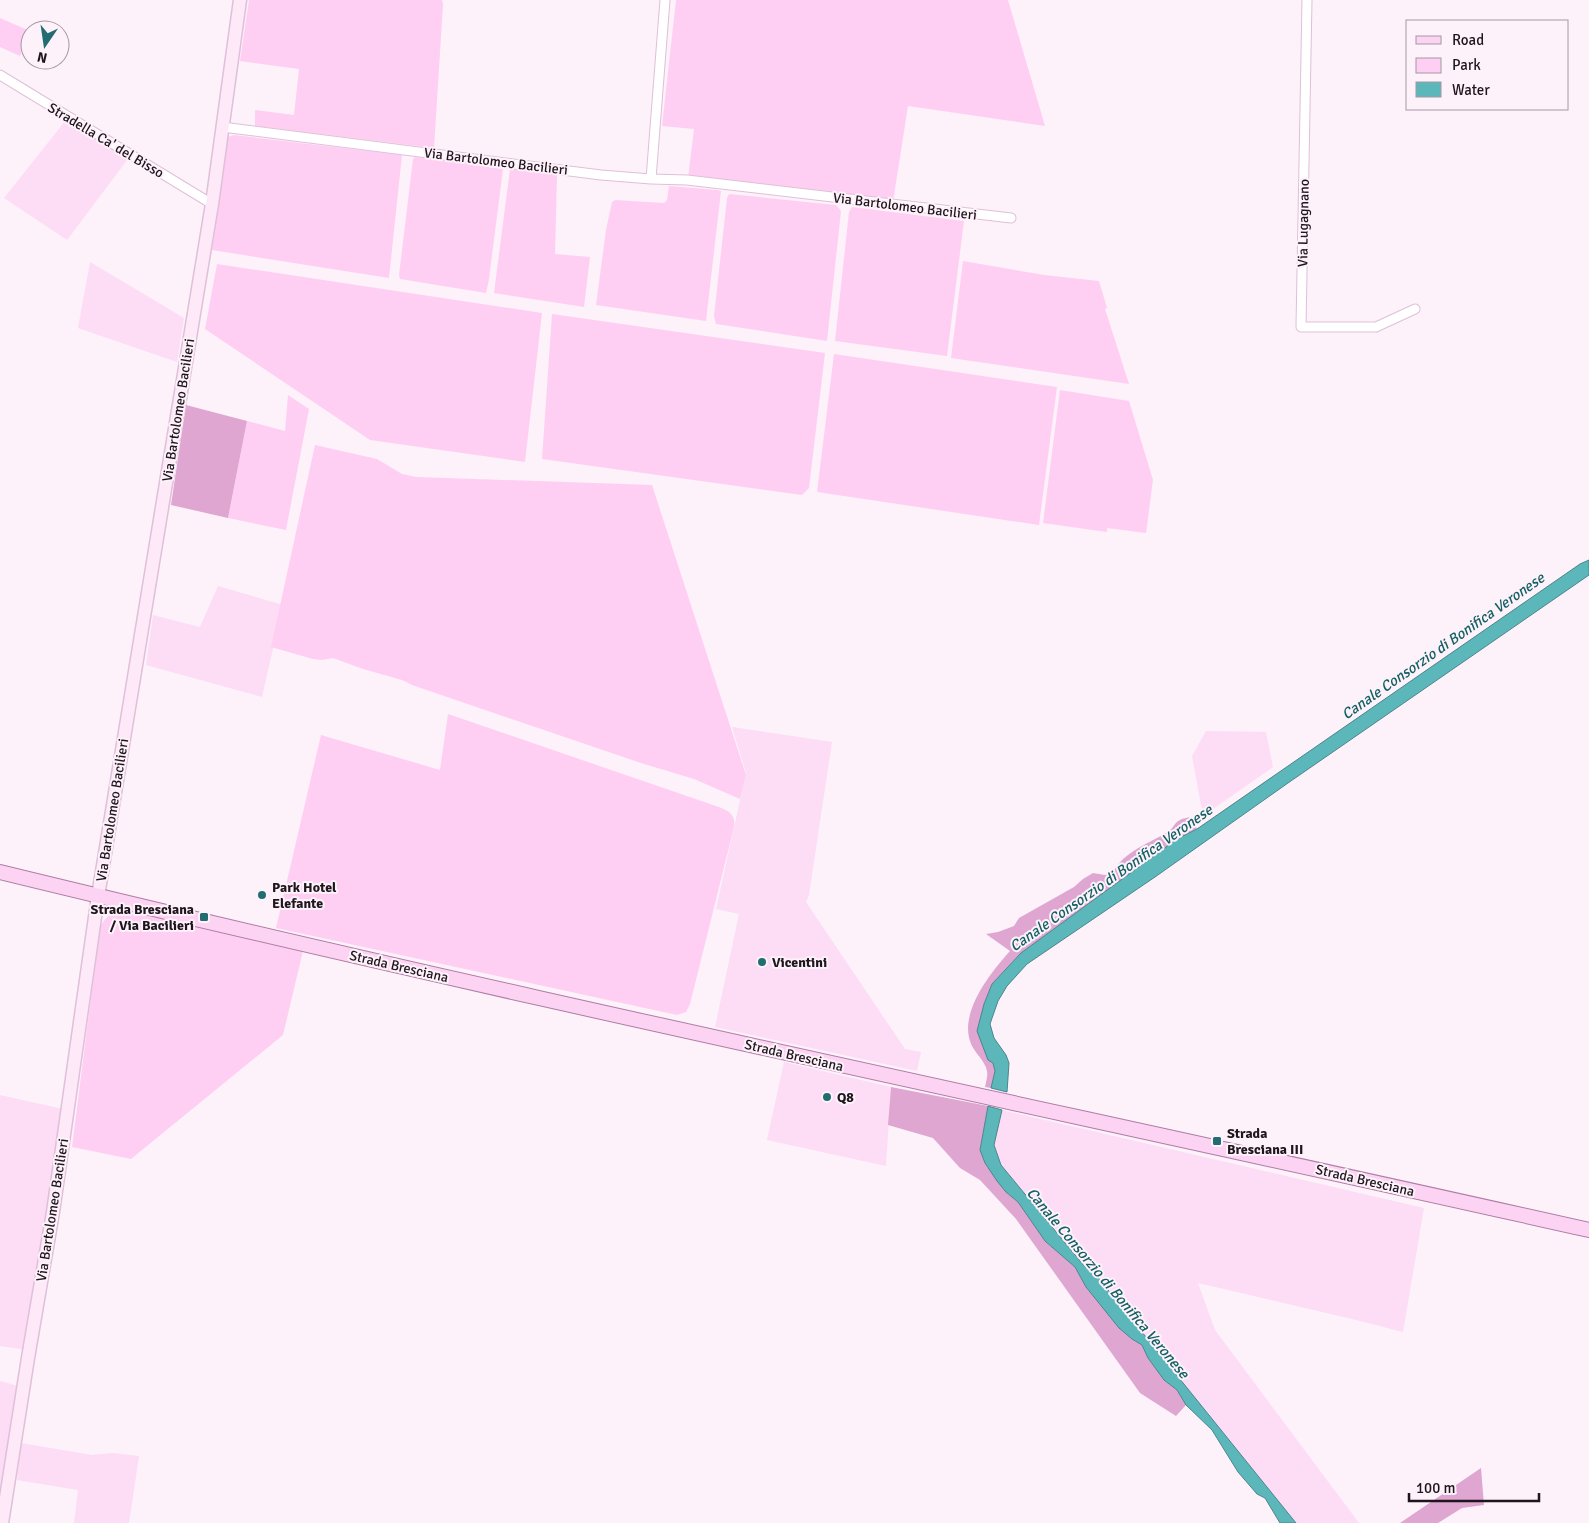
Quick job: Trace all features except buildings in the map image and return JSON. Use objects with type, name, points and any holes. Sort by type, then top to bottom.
[{"type":"main road","name":"Strada Bresciana","points":[[0,872],[284,940],[1589,1230]]},
{"type":"street","name":"Via Bartolomeo Bacilieri","points":[[2,1523],[53,1212],[98,896],[212,204],[240,0]]},
{"type":"street","points":[[651,179],[665,0]]},
{"type":"street","name":"Via Lugagnano","points":[[1307,0],[1301,327],[1376,327],[1415,308]]},
{"type":"street","name":"Stradella Ca' del Bisso","points":[[0,75],[212,204]]},
{"type":"street","name":"Via Bartolomeo Bacilieri","points":[[222,127],[592,174],[687,180],[1011,218]]},
{"type":"shaded area","points":[[66,120],[128,159],[67,240],[4,198]]},
{"type":"shaded area","points":[[90,262],[184,318],[177,362],[78,328]]},
{"type":"shaded area","points":[[186,405],[247,421],[228,518],[171,505]]},
{"type":"shaded area","points":[[218,586],[283,605],[262,697],[146,665],[153,615],[200,627]]},
{"type":"shaded area","points":[[732,727],[832,742],[809,895],[806,902],[905,1049],[921,1052],[917,1071],[715,1027],[739,914],[716,909],[746,773]]},
{"type":"shaded area","points":[[1206,731],[1266,732],[1273,767],[1203,816],[1192,756]]},
{"type":"shaded area","points":[[1191,817],[1197,829],[1177,839],[1021,953],[992,984],[984,1004],[995,1071],[991,1088],[985,1087],[987,1071],[970,1041],[969,1017],[973,1005],[986,981],[1010,951],[986,934],[1014,926],[1019,918],[1074,887],[1093,873],[1105,875],[1113,873],[1130,853],[1169,831],[1178,821]]},
{"type":"shaded area","points":[[784,1062],[891,1087],[886,1166],[767,1140]]},
{"type":"shaded area","points":[[891,1087],[988,1106],[980,1150],[985,1163],[1006,1192],[1018,1202],[1045,1241],[1075,1267],[1086,1287],[1132,1339],[1142,1345],[1148,1358],[1164,1380],[1177,1390],[1186,1405],[1176,1416],[1140,1393],[1016,1219],[980,1180],[960,1168],[933,1138],[888,1125]]},
{"type":"shaded area","points":[[0,1095],[63,1109],[27,1350],[0,1346]]},
{"type":"shaded area","points":[[1002,1110],[1424,1208],[1403,1332],[1198,1283],[1215,1330],[1359,1523],[1296,1523],[1092,1270],[1085,1267],[1001,1165],[994,1145]]},
{"type":"shaded area","points":[[0,1381],[18,1386],[0,1490]]},
{"type":"shaded area","points":[[21,1443],[92,1455],[113,1453],[139,1456],[129,1523],[74,1523],[78,1490],[17,1480]]},
{"type":"shaded area","points":[[1481,1468],[1484,1505],[1462,1508],[1438,1523],[1400,1523]]},
{"type":"green space","points":[[249,0],[442,0],[434,148],[255,126],[255,110],[294,115],[299,69],[240,61]]},
{"type":"green space","points":[[676,0],[1008,0],[1045,126],[908,106],[893,202],[688,178],[694,129],[662,126]]},
{"type":"green space","points":[[0,18],[20,27],[20,56],[0,47]]},
{"type":"green space","points":[[234,135],[402,155],[389,278],[212,250],[228,137]]},
{"type":"green space","points":[[415,157],[503,169],[486,293],[400,279],[413,159]]},
{"type":"green space","points":[[510,169],[557,175],[555,254],[590,257],[584,307],[494,293]]},
{"type":"green space","points":[[669,186],[721,191],[706,321],[596,305],[606,230],[612,202],[615,200],[664,203],[667,200]]},
{"type":"green space","points":[[729,194],[836,205],[841,211],[827,341],[716,324],[714,316]]},
{"type":"green space","points":[[852,207],[964,221],[947,356],[835,341],[849,212]]},
{"type":"green space","points":[[963,261],[1044,275],[1099,281],[1107,308],[1105,309],[1129,384],[951,358]]},
{"type":"green space","points":[[217,264],[542,313],[525,462],[370,440],[205,329]]},
{"type":"green space","points":[[552,314],[825,353],[809,488],[802,495],[542,459]]},
{"type":"green space","points":[[834,354],[1057,387],[1039,525],[817,492]]},
{"type":"green space","points":[[1060,390],[1129,401],[1153,480],[1146,533],[1107,528],[1107,532],[1043,523]]},
{"type":"green space","points":[[288,395],[309,409],[286,530],[228,518],[247,421],[285,431]]},
{"type":"green space","points":[[315,445],[377,459],[402,474],[416,477],[652,485],[746,775],[740,799],[694,779],[641,763],[402,680],[333,658],[313,659],[271,647]]},
{"type":"green space","points":[[448,714],[716,806],[732,815],[734,827],[690,1004],[686,1012],[677,1015],[276,928],[321,735],[440,770]]},
{"type":"green space","points":[[128,910],[303,951],[283,1035],[131,1159],[72,1147],[100,927],[111,914]]},
{"type":"water","points":[[1589,560],[1589,575],[1027,964],[1007,986],[998,1001],[990,1024],[994,1038],[1006,1055],[1009,1063],[1007,1092],[991,1088],[995,1071],[993,1063],[988,1060],[977,1031],[984,1004],[992,984],[1021,953],[1177,839],[1197,829],[1580,564]]},
{"type":"water","points":[[988,1106],[1002,1110],[994,1145],[1001,1165],[1085,1267],[1092,1270],[1296,1523],[1280,1523],[1265,1498],[1257,1494],[1238,1472],[1212,1430],[1186,1405],[1177,1390],[1164,1380],[1148,1358],[1142,1345],[1119,1328],[1086,1287],[1075,1267],[1045,1241],[1018,1202],[997,1181],[985,1163],[980,1150]]},
{"type":"place","name":"Park Hotel Elefante","points":[[262,895]]},
{"type":"place","name":"Strada Bresciana / Via Bacilieri","points":[[204,917]]},
{"type":"place","name":"Vicentini","points":[[762,962]]},
{"type":"place","name":"Q8","points":[[827,1097]]},
{"type":"place","name":"Strada Bresciana III","points":[[1217,1141]]},
{"type":"water label","name":"Canale Consorzio di Bonifica Veronese","points":[[1443,646]]},
{"type":"water label","name":"Canale Consorzio di Bonifica Veronese","points":[[1111,878]]},
{"type":"water label","name":"Canale Consorzio di Bonifica Veronese","points":[[1108,1283]]}]
